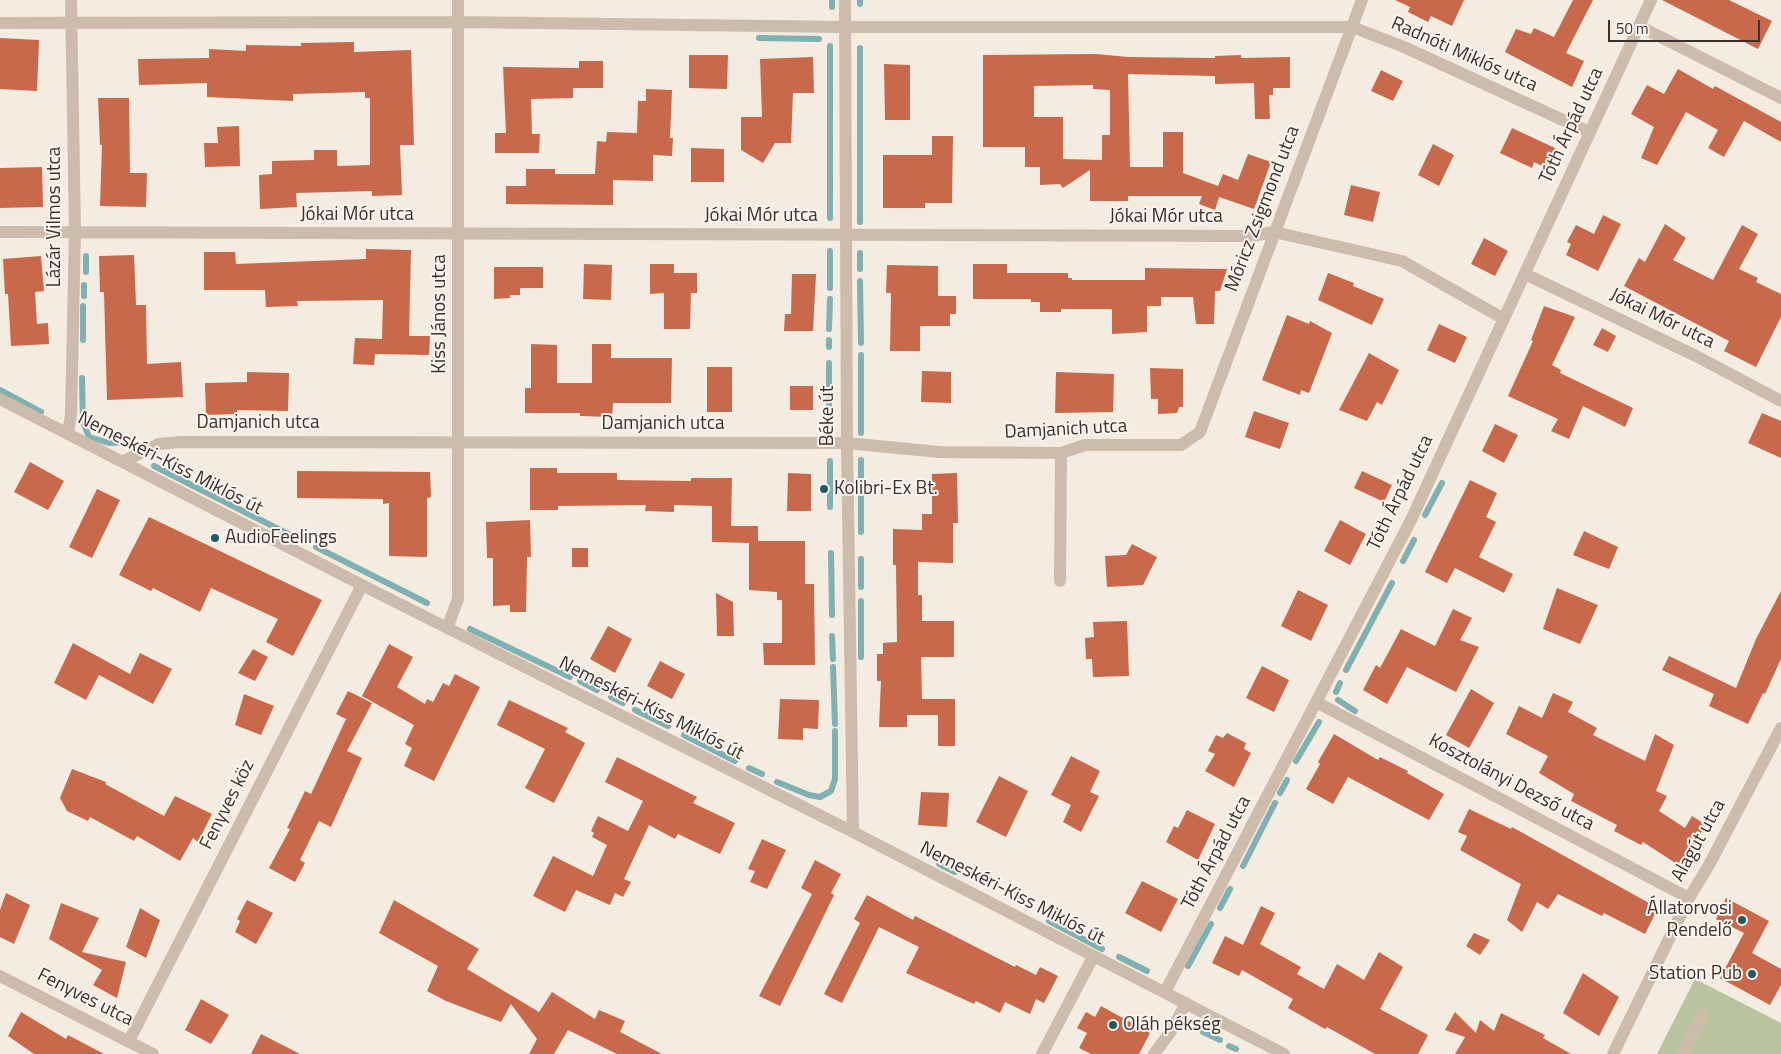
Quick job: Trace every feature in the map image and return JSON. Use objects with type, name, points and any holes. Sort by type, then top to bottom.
[{"type":"street","name":"Lázár Vilmos utca","points":[[68,433],[71,415],[75,232],[71,0]]},
{"type":"street","name":"Kiss János utca","points":[[448,626],[458,600],[458,0]]},
{"type":"street","name":"Béke út","points":[[845,0],[847,443],[852,832]]},
{"type":"street","name":"Móricz Zsigmond utca","points":[[1200,432],[1362,0]]},
{"type":"street","name":"Tóth Árpád utca","points":[[1165,992],[1411,520],[1651,0]]},
{"type":"street","name":"Radnóti Miklós utca","points":[[0,22],[458,22],[845,27],[1352,28],[1404,47],[1589,132]]},
{"type":"street","points":[[1640,26],[1781,98]]},
{"type":"street","name":"Jókai Mór utca","points":[[0,232],[459,235],[1252,236],[1274,232],[1402,262],[1504,319]]},
{"type":"street","name":"Jókai Mór utca","points":[[1525,274],[1696,356],[1781,401]]},
{"type":"street","name":"Nemeskéri-Kiss Miklós út","points":[[0,399],[1284,1054]]},
{"type":"street","name":"Damjanich utca","points":[[124,461],[159,444],[180,442],[847,443],[939,452],[1061,453],[1085,445],[1181,446],[1200,432]]},
{"type":"street","points":[[1060,581],[1061,453]]},
{"type":"street","name":"Fenyves köz","points":[[129,1042],[362,585]]},
{"type":"street","name":"Kosztolányi Dezső utca","points":[[1316,702],[1689,898]]},
{"type":"street","name":"Alagút utca","points":[[1613,1054],[1689,898],[1709,865],[1781,728]]},
{"type":"street","points":[[1042,1054],[1093,957]]},
{"type":"street","name":"Fenyves utca","points":[[0,976],[153,1054]]},
{"type":"street","points":[[1154,1054],[1171,1031],[1186,1003]]},
{"type":"street","points":[[1683,1054],[1703,1014]]},
{"type":"green space","points":[[1695,979],[1781,1023],[1781,1054],[1657,1054]]},
{"type":"building","points":[[1395,0],[1464,0],[1452,26],[1431,16],[1428,22],[1408,12],[1410,7]]},
{"type":"building","points":[[1573,0],[1593,0],[1566,53],[1584,61],[1572,87],[1505,52],[1516,29],[1531,34],[1534,28],[1554,37]]},
{"type":"building","points":[[1662,0],[1729,0],[1772,21],[1758,49]]},
{"type":"building","points":[[0,38],[39,40],[37,91],[0,89]]},
{"type":"building","points":[[354,42],[354,52],[411,50],[414,145],[400,145],[402,195],[372,196],[372,191],[296,193],[297,207],[260,209],[259,175],[272,174],[272,161],[314,160],[314,150],[337,150],[337,166],[370,165],[370,98],[365,98],[365,92],[293,94],[293,101],[207,97],[207,83],[139,85],[138,59],[209,58],[209,49],[246,51],[246,45],[301,46],[301,43]]},
{"type":"building","points":[[1096,54],[1128,57],[1215,58],[1215,56],[1241,55],[1241,58],[1290,57],[1290,88],[1273,88],[1273,95],[1269,95],[1270,119],[1255,119],[1254,83],[1215,84],[1215,76],[1128,74],[1130,167],[1163,167],[1163,132],[1183,132],[1183,173],[1218,186],[1223,174],[1238,180],[1248,154],[1271,162],[1254,209],[1219,197],[1215,210],[1199,204],[1202,196],[1128,196],[1128,201],[1090,201],[1090,170],[1063,188],[1060,184],[1040,185],[1040,167],[1025,167],[1025,147],[983,147],[983,55]],"holes":[[[1093,85],[1093,89],[1110,90],[1110,135],[1102,135],[1102,160],[1063,159],[1063,117],[1034,117],[1034,86]]]},
{"type":"building","points":[[689,55],[728,55],[727,89],[689,88]]},
{"type":"building","points":[[813,57],[814,93],[793,93],[791,143],[775,143],[763,163],[741,150],[741,117],[762,117],[760,59]]},
{"type":"building","points":[[579,61],[603,61],[603,88],[573,88],[573,98],[531,99],[532,134],[540,134],[539,153],[495,153],[495,133],[506,133],[503,67],[579,68]]},
{"type":"building","points":[[884,64],[910,65],[910,120],[885,120]]},
{"type":"building","points":[[1678,69],[1713,89],[1715,86],[1781,122],[1781,142],[1744,121],[1724,157],[1708,148],[1718,130],[1686,112],[1657,165],[1641,158],[1654,127],[1631,114],[1647,85],[1664,94]]},
{"type":"building","points":[[1381,70],[1403,81],[1393,101],[1371,91]]},
{"type":"building","points":[[646,89],[672,90],[670,138],[673,138],[672,156],[653,155],[653,181],[613,180],[613,205],[506,204],[506,186],[526,186],[526,169],[555,169],[555,174],[595,174],[597,141],[606,142],[607,132],[637,133],[638,101],[646,101]]},
{"type":"building","points":[[98,98],[129,98],[130,173],[147,173],[146,207],[100,206],[102,145],[100,145]]},
{"type":"building","points":[[239,126],[240,166],[205,167],[204,143],[218,143],[217,127]]},
{"type":"building","points":[[1512,128],[1555,148],[1546,168],[1534,162],[1532,168],[1500,153]]},
{"type":"building","points":[[932,136],[953,136],[952,203],[925,203],[925,208],[883,208],[883,155],[932,155]]},
{"type":"building","points":[[1433,144],[1454,155],[1439,186],[1418,175]]},
{"type":"building","points":[[691,148],[724,149],[724,182],[691,182]]},
{"type":"building","points":[[42,167],[43,207],[0,208],[0,168]]},
{"type":"building","points":[[1351,185],[1380,192],[1373,222],[1344,215]]},
{"type":"building","points":[[1603,215],[1621,224],[1598,271],[1566,255],[1571,244],[1567,242],[1576,225],[1594,234]]},
{"type":"building","points":[[1665,224],[1686,238],[1673,260],[1713,280],[1742,225],[1758,234],[1739,269],[1758,278],[1756,282],[1781,294],[1781,317],[1756,367],[1724,351],[1729,341],[1624,286],[1639,258],[1645,262]]},
{"type":"building","points":[[1484,238],[1508,251],[1495,276],[1471,264]]},
{"type":"building","points":[[366,249],[411,250],[409,336],[430,336],[429,355],[375,354],[374,365],[353,364],[355,338],[382,339],[383,300],[297,301],[298,306],[266,307],[265,290],[204,290],[204,252],[235,252],[236,264],[366,259]]},
{"type":"building","points":[[134,255],[136,305],[146,305],[147,364],[181,362],[183,397],[107,400],[104,292],[100,292],[99,256]]},
{"type":"building","points":[[41,256],[44,291],[35,292],[37,324],[48,323],[49,344],[11,346],[8,294],[5,294],[3,259]]},
{"type":"building","points":[[584,264],[612,265],[611,300],[583,299]]},
{"type":"building","points":[[650,264],[674,264],[674,273],[697,273],[697,293],[691,293],[690,329],[664,329],[664,293],[650,294]]},
{"type":"building","points":[[973,264],[1007,264],[1007,273],[1068,273],[1068,278],[1072,278],[1072,280],[1145,280],[1145,268],[1227,269],[1220,291],[1215,291],[1214,324],[1196,324],[1193,297],[1161,297],[1161,306],[1147,306],[1147,332],[1112,334],[1112,309],[1061,309],[1061,312],[1040,312],[1040,302],[1031,302],[1031,299],[973,299]]},
{"type":"building","points":[[887,265],[938,266],[938,296],[956,296],[956,314],[950,314],[950,326],[920,326],[920,351],[890,351],[891,293],[886,293]]},
{"type":"building","points":[[494,267],[543,267],[543,288],[520,288],[520,295],[510,295],[510,298],[494,299]]},
{"type":"building","points":[[1328,273],[1354,283],[1353,286],[1384,299],[1372,325],[1318,300]]},
{"type":"building","points":[[792,274],[816,274],[813,331],[784,331],[785,314],[791,314]]},
{"type":"building","points":[[1544,306],[1575,317],[1552,365],[1561,370],[1560,373],[1633,408],[1625,427],[1583,406],[1569,439],[1551,431],[1558,419],[1508,396],[1533,341],[1531,340]]},
{"type":"building","points":[[1287,315],[1309,324],[1310,321],[1332,333],[1309,393],[1301,390],[1300,395],[1262,380]]},
{"type":"building","points":[[1439,324],[1467,337],[1455,363],[1427,350]]},
{"type":"building","points":[[1602,328],[1616,336],[1608,352],[1593,345]]},
{"type":"building","points":[[531,344],[557,345],[557,383],[592,383],[592,344],[611,344],[611,358],[672,358],[671,403],[613,403],[612,417],[580,416],[580,413],[525,413],[525,388],[531,388]]},
{"type":"building","points":[[1369,353],[1399,370],[1382,405],[1377,402],[1367,421],[1339,410]]},
{"type":"building","points":[[707,367],[732,367],[732,412],[707,412]]},
{"type":"building","points":[[1150,368],[1183,369],[1183,407],[1179,407],[1177,413],[1158,414],[1158,399],[1151,399]]},
{"type":"building","points":[[922,371],[951,372],[951,403],[921,402]]},
{"type":"building","points":[[247,372],[289,373],[288,411],[237,410],[237,414],[206,415],[205,383],[247,382]]},
{"type":"building","points":[[1056,372],[1114,374],[1113,412],[1055,413]]},
{"type":"building","points":[[790,386],[813,386],[813,410],[790,410]]},
{"type":"building","points":[[1254,411],[1289,423],[1280,449],[1245,437]]},
{"type":"building","points":[[1762,413],[1781,421],[1781,458],[1748,443]]},
{"type":"building","points":[[1495,424],[1518,435],[1504,463],[1482,451]]},
{"type":"building","points":[[30,462],[64,481],[48,510],[14,492]]},
{"type":"building","points":[[530,468],[557,468],[557,473],[617,473],[617,480],[691,481],[691,478],[732,478],[731,526],[758,526],[758,541],[805,541],[805,584],[814,584],[815,665],[764,665],[763,643],[782,643],[782,600],[777,600],[777,592],[749,590],[749,543],[712,542],[712,506],[674,505],[674,512],[645,511],[646,505],[558,506],[558,510],[530,510]]},
{"type":"building","points":[[297,471],[430,472],[431,497],[427,498],[427,557],[389,556],[389,503],[383,504],[383,499],[297,498]]},
{"type":"building","points":[[1362,471],[1392,485],[1384,502],[1354,488]]},
{"type":"building","points":[[788,473],[811,474],[811,511],[787,511]]},
{"type":"building","points":[[957,473],[958,523],[953,523],[953,563],[918,562],[918,595],[922,595],[922,621],[954,621],[954,657],[921,657],[922,699],[955,699],[955,746],[938,746],[938,715],[907,715],[907,727],[879,727],[881,681],[877,681],[877,654],[883,654],[883,643],[897,642],[896,565],[893,565],[893,529],[922,530],[922,514],[932,514],[932,474]]},
{"type":"building","points":[[1470,480],[1497,493],[1486,517],[1496,522],[1479,557],[1513,574],[1504,593],[1455,568],[1447,583],[1425,572]]},
{"type":"building","points":[[97,489],[120,500],[92,558],[69,547]]},
{"type":"building","points":[[149,517],[322,600],[293,656],[266,642],[278,619],[211,588],[200,612],[153,588],[151,591],[119,575]]},
{"type":"building","points":[[530,520],[531,557],[527,557],[526,612],[510,612],[510,605],[493,606],[493,558],[487,558],[486,522]]},
{"type":"building","points":[[1340,520],[1366,534],[1350,565],[1324,551]]},
{"type":"building","points":[[1584,531],[1618,547],[1609,569],[1573,555]]},
{"type":"building","points":[[1132,544],[1157,557],[1143,585],[1107,587],[1105,556],[1126,555]]},
{"type":"building","points":[[572,548],[588,548],[588,567],[572,567]]},
{"type":"building","points":[[1557,588],[1598,605],[1580,644],[1543,629]]},
{"type":"building","points":[[1298,590],[1328,605],[1311,641],[1281,626]]},
{"type":"building","points":[[1781,591],[1781,659],[1765,694],[1763,693],[1748,724],[1709,706],[1714,694],[1662,670],[1669,656],[1736,688],[1756,639]]},
{"type":"building","points":[[716,593],[733,602],[734,636],[717,636]]},
{"type":"building","points":[[1453,609],[1472,618],[1460,640],[1479,647],[1456,692],[1407,667],[1387,704],[1363,690],[1376,665],[1380,668],[1401,629],[1435,646]]},
{"type":"building","points":[[1127,621],[1129,676],[1093,677],[1092,659],[1086,659],[1085,638],[1094,637],[1093,622]]},
{"type":"building","points":[[608,626],[632,639],[615,673],[590,659]]},
{"type":"building","points":[[73,643],[130,674],[140,653],[172,669],[153,704],[99,675],[86,700],[54,683]]},
{"type":"building","points":[[389,644],[413,657],[397,687],[425,704],[427,699],[433,702],[443,683],[449,686],[455,674],[480,687],[434,781],[404,766],[412,748],[405,744],[414,725],[362,696]]},
{"type":"building","points":[[253,649],[268,657],[255,681],[238,673]]},
{"type":"building","points":[[660,661],[685,674],[672,699],[647,686]]},
{"type":"building","points":[[1262,666],[1289,680],[1274,712],[1246,698]]},
{"type":"building","points":[[1471,689],[1494,703],[1469,748],[1446,735]]},
{"type":"building","points":[[348,691],[372,703],[347,751],[362,758],[331,827],[319,821],[300,860],[305,863],[295,882],[269,868],[290,829],[287,828],[305,791],[311,794],[346,719],[336,714]]},
{"type":"building","points":[[1553,693],[1573,702],[1568,712],[1597,728],[1593,735],[1645,761],[1655,734],[1674,745],[1656,791],[1667,796],[1659,811],[1685,828],[1692,816],[1706,825],[1680,866],[1643,842],[1641,845],[1614,831],[1617,825],[1571,801],[1574,794],[1539,773],[1548,756],[1506,734],[1519,706],[1542,718]]},
{"type":"building","points":[[244,694],[274,706],[261,735],[235,725]]},
{"type":"building","points":[[780,699],[819,700],[818,729],[803,728],[803,740],[778,739]]},
{"type":"building","points":[[509,700],[568,728],[565,732],[585,743],[554,803],[525,788],[545,749],[497,725]]},
{"type":"building","points":[[1227,733],[1246,743],[1244,749],[1251,753],[1234,787],[1205,771],[1215,754],[1208,751],[1216,735],[1223,738]]},
{"type":"building","points":[[1334,734],[1378,760],[1380,757],[1408,771],[1407,773],[1444,794],[1429,820],[1348,777],[1333,804],[1306,789],[1320,764],[1318,762]]},
{"type":"building","points":[[1071,756],[1100,771],[1090,792],[1099,796],[1081,832],[1063,822],[1071,805],[1051,795]]},
{"type":"building","points":[[617,757],[697,797],[693,803],[735,823],[720,854],[678,834],[675,839],[649,825],[624,879],[631,882],[623,897],[615,893],[610,905],[576,890],[565,912],[533,896],[553,856],[593,876],[607,845],[592,837],[594,833],[591,831],[598,816],[628,831],[643,801],[605,782]]},
{"type":"building","points":[[72,769],[106,782],[105,784],[164,816],[175,796],[212,814],[198,842],[193,838],[180,861],[137,836],[134,841],[90,817],[88,821],[67,811],[60,798]]},
{"type":"building","points":[[999,776],[1028,791],[1006,837],[976,822]]},
{"type":"building","points":[[921,792],[949,793],[947,827],[918,825]]},
{"type":"building","points":[[1469,809],[1511,829],[1512,827],[1658,908],[1645,934],[1604,913],[1602,916],[1558,894],[1548,909],[1537,902],[1522,932],[1507,920],[1521,884],[1460,850],[1467,836],[1458,832]]},
{"type":"building","points":[[1187,810],[1215,824],[1198,860],[1166,842],[1174,826],[1178,828]]},
{"type":"building","points":[[762,839],[786,850],[767,889],[750,882],[755,871],[748,869]]},
{"type":"building","points":[[815,860],[841,874],[831,893],[834,895],[780,1006],[759,996],[812,894],[801,888]]},
{"type":"building","points":[[1142,881],[1178,899],[1161,932],[1125,913]]},
{"type":"building","points":[[6,893],[30,905],[14,944],[0,937],[0,910]]},
{"type":"building","points":[[867,895],[913,920],[915,916],[1015,967],[1016,965],[1036,975],[1040,967],[1058,976],[1044,1003],[1036,999],[1030,1014],[1005,1002],[1000,1013],[976,1001],[974,1004],[906,973],[919,947],[879,927],[842,1003],[824,994],[860,923],[854,919]]},
{"type":"building","points":[[1726,898],[1769,921],[1752,953],[1781,969],[1781,985],[1770,1005],[1720,978],[1744,933],[1716,919]]},
{"type":"building","points":[[247,900],[273,913],[256,944],[235,932],[240,921],[237,919]]},
{"type":"building","points":[[394,900],[479,949],[467,969],[539,1012],[552,992],[595,1019],[599,1010],[625,1021],[620,1032],[662,1054],[617,1054],[568,1030],[554,1054],[529,1054],[537,1039],[511,1004],[501,1022],[446,1001],[427,991],[438,966],[379,933]]},
{"type":"building","points":[[61,903],[99,918],[82,952],[126,962],[117,998],[93,985],[102,970],[49,939]]},
{"type":"building","points":[[1261,906],[1275,913],[1260,944],[1301,967],[1297,974],[1324,989],[1337,964],[1364,980],[1379,952],[1403,967],[1380,1009],[1428,1035],[1418,1054],[1375,1054],[1288,1008],[1293,999],[1242,970],[1239,976],[1212,963],[1225,936],[1243,945]]},
{"type":"building","points":[[140,908],[160,920],[146,958],[126,947]]},
{"type":"building","points":[[1474,933],[1490,940],[1480,955],[1466,946]]},
{"type":"building","points":[[1583,973],[1619,997],[1599,1036],[1563,1013]]},
{"type":"building","points":[[201,999],[229,1015],[211,1044],[185,1030]]},
{"type":"building","name":"Oláh pékség","points":[[1101,1006],[1150,1033],[1139,1054],[1091,1054],[1079,1048],[1087,1033],[1077,1028],[1086,1012],[1095,1017]]},
{"type":"building","points":[[21,1012],[66,1039],[68,1035],[104,1054],[34,1054],[8,1036]]},
{"type":"building","points":[[1455,1012],[1476,1033],[1480,1020],[1494,1031],[1501,1013],[1545,1035],[1543,1038],[1571,1054],[1455,1054],[1465,1037],[1445,1030]]},
{"type":"building","points":[[261,1034],[300,1054],[251,1054]]},
{"type":"waterway","points":[[832,0],[832,7]]},
{"type":"waterway","points":[[759,38],[819,39]]},
{"type":"waterway","points":[[830,46],[830,218]]},
{"type":"waterway","points":[[860,48],[860,222]]},
{"type":"waterway","points":[[830,251],[830,288]]},
{"type":"waterway","points":[[860,253],[860,269]]},
{"type":"waterway","points":[[86,256],[86,272]]},
{"type":"waterway","points":[[860,281],[861,343]]},
{"type":"waterway","points":[[84,285],[84,296]]},
{"type":"waterway","points":[[829,329],[830,299]]},
{"type":"waterway","points":[[83,306],[83,340]]},
{"type":"waterway","points":[[829,340],[829,347]]},
{"type":"waterway","points":[[861,355],[861,433]]},
{"type":"waterway","points":[[829,363],[829,430]]},
{"type":"waterway","points":[[82,378],[83,422],[89,437],[109,443],[131,442]]},
{"type":"waterway","points":[[0,390],[41,412]]},
{"type":"waterway","points":[[861,460],[861,532]]},
{"type":"waterway","points":[[830,461],[830,507]]},
{"type":"waterway","points":[[154,466],[296,538]]},
{"type":"waterway","points":[[1425,515],[1442,483]]},
{"type":"waterway","points":[[1403,561],[1414,540]]},
{"type":"waterway","points":[[316,547],[427,603]]},
{"type":"waterway","points":[[831,553],[832,615]]},
{"type":"waterway","points":[[861,559],[861,587]]},
{"type":"waterway","points":[[1346,670],[1392,583]]},
{"type":"waterway","points":[[861,601],[861,657]]},
{"type":"waterway","points":[[470,629],[570,677]]},
{"type":"waterway","points":[[832,636],[833,659]]},
{"type":"waterway","points":[[833,667],[835,724]]},
{"type":"waterway","points":[[580,681],[597,690]]},
{"type":"waterway","points":[[1336,692],[1340,683]]},
{"type":"waterway","points":[[611,697],[623,703]]},
{"type":"waterway","points":[[1338,700],[1355,711]]},
{"type":"waterway","points":[[635,710],[668,726]]},
{"type":"waterway","points":[[1296,761],[1319,722]]},
{"type":"waterway","points":[[777,782],[809,795],[820,797],[831,791],[835,779],[835,731]]},
{"type":"waterway","points":[[684,735],[735,761]]},
{"type":"waterway","points":[[749,768],[762,774]]},
{"type":"waterway","points":[[1280,793],[1287,780]]},
{"type":"waterway","points":[[1243,866],[1275,803]]},
{"type":"waterway","points":[[939,864],[955,872]]},
{"type":"waterway","points":[[1220,908],[1230,889]]},
{"type":"waterway","points":[[1049,921],[1102,949]]},
{"type":"waterway","points":[[1188,966],[1211,924]]},
{"type":"waterway","points":[[1119,957],[1147,971]]},
{"type":"waterway","points":[[1203,1032],[1220,1040]]},
{"type":"waterway","points":[[1229,1046],[1236,1049]]},
{"type":"place","name":"Kolibri-Ex Bt.","points":[[824,489]]},
{"type":"place","name":"AudioFeelings","points":[[215,538]]},
{"type":"place","name":"Állatorvosi Rendelő","points":[[1742,920]]},
{"type":"place","name":"Station Pub","points":[[1752,974]]},
{"type":"place","name":"Oláh pékség","points":[[1113,1025]]}]
